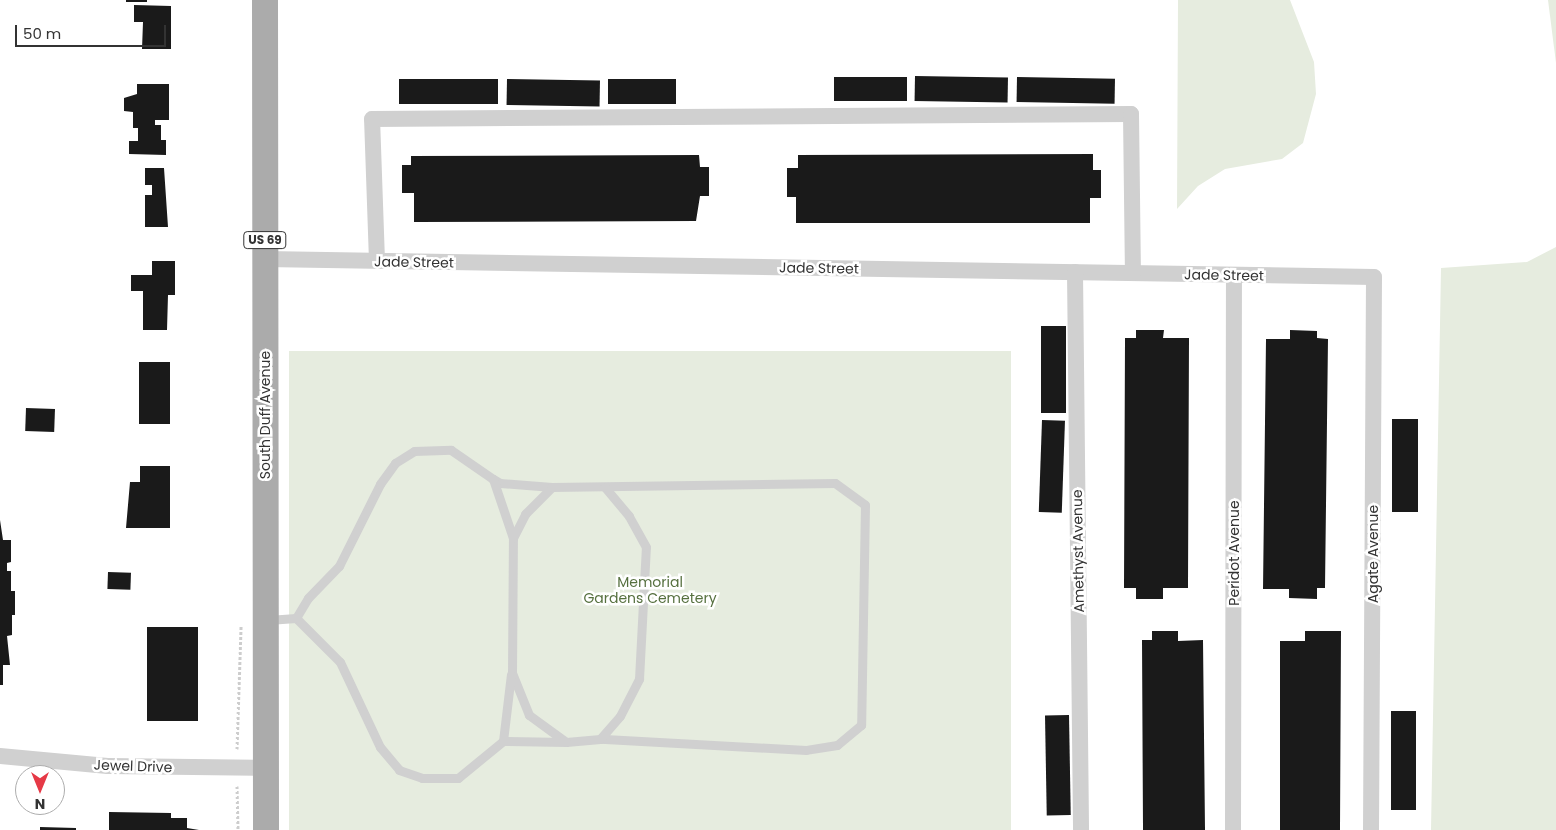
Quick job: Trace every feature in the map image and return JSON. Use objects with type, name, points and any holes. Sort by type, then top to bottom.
[{"type":"main road","name":"South Duff Avenue","points":[[265,0],[266,830]]},
{"type":"street","points":[[377,261],[372,119],[1131,114],[1133,273]]},
{"type":"street","name":"Jade Street","points":[[265,259],[1374,277]]},
{"type":"street","name":"Amethyst Avenue","points":[[1075,272],[1081,830]]},
{"type":"street","name":"Peridot Avenue","points":[[1233,830],[1234,275]]},
{"type":"street","name":"Agate Avenue","points":[[1371,830],[1374,277]]},
{"type":"street","name":"Jewel Drive","points":[[0,756],[108,766],[266,768]]},
{"type":"lane","points":[[414,450],[451,450],[500,483],[552,487],[835,483],[865,505],[866,572],[861,725],[837,744],[806,750],[600,740],[566,742],[503,741],[458,778],[422,778],[399,770],[380,747],[367,724],[340,662],[296,618],[308,598],[339,566],[380,484],[395,463],[414,450]]},
{"type":"lane","points":[[493,479],[512,538],[512,673],[503,741]]},
{"type":"lane","points":[[512,538],[525,514],[552,487]]},
{"type":"lane","points":[[600,740],[620,716],[639,678],[646,547],[630,516],[606,487]]},
{"type":"lane","points":[[266,621],[296,618]]},
{"type":"lane","points":[[512,673],[528,715],[566,742]]},
{"type":"path","points":[[237,788],[238,830]]},
{"type":"green space","points":[[1178,0],[1290,0],[1314,62],[1316,94],[1303,143],[1282,159],[1225,169],[1198,186],[1177,209]]},
{"type":"green space","points":[[1548,0],[1556,0],[1556,63]]},
{"type":"green space","points":[[1556,247],[1556,830],[1431,830],[1441,268],[1527,262]]},
{"type":"green space","name":"Memorial Gardens Cemetery","points":[[289,351],[1011,351],[1011,830],[289,830]]},
{"type":"building","points":[[126,0],[147,0],[147,2],[126,2]]},
{"type":"building","points":[[134,5],[171,6],[171,49],[142,49],[143,22],[134,22]]},
{"type":"building","points":[[915,76],[1008,78],[1008,103],[915,101]]},
{"type":"building","points":[[834,77],[907,77],[907,101],[834,101]]},
{"type":"building","points":[[1017,77],[1115,79],[1115,104],[1017,102]]},
{"type":"building","points":[[399,79],[498,79],[498,104],[399,104]]},
{"type":"building","points":[[507,79],[600,81],[600,107],[507,105]]},
{"type":"building","points":[[608,79],[676,79],[676,104],[608,104]]},
{"type":"building","points":[[137,84],[169,84],[169,120],[155,120],[155,125],[161,125],[161,140],[166,140],[166,155],[129,154],[129,141],[138,141],[138,128],[133,128],[133,112],[124,111],[124,98],[137,94]]},
{"type":"building","points":[[1093,154],[1093,170],[1101,170],[1101,198],[1090,198],[1090,223],[796,223],[796,197],[787,197],[787,168],[798,168],[798,155]]},
{"type":"building","points":[[699,155],[700,167],[709,167],[709,196],[700,196],[696,221],[414,222],[414,193],[402,193],[402,165],[411,165],[411,156]]},
{"type":"building","points":[[145,168],[164,168],[168,227],[145,227],[145,195],[152,195],[152,185],[145,185]]},
{"type":"building","points":[[152,261],[175,261],[175,295],[168,295],[167,330],[143,330],[143,291],[131,291],[131,275],[152,275]]},
{"type":"building","points":[[1041,326],[1066,326],[1066,413],[1041,413]]},
{"type":"building","points":[[1136,330],[1164,330],[1163,338],[1189,338],[1188,588],[1163,588],[1163,599],[1136,599],[1136,588],[1124,588],[1125,338],[1136,338]]},
{"type":"building","points":[[1290,330],[1317,331],[1317,338],[1328,339],[1325,588],[1317,588],[1317,599],[1289,598],[1289,589],[1263,589],[1266,339],[1290,339]]},
{"type":"building","points":[[139,362],[170,362],[170,424],[139,424]]},
{"type":"building","points":[[26,408],[55,409],[54,432],[25,431]]},
{"type":"building","points":[[1392,419],[1418,419],[1418,512],[1392,512]]},
{"type":"building","points":[[1042,420],[1065,421],[1062,513],[1039,512]]},
{"type":"building","points":[[140,466],[170,466],[170,528],[126,528],[130,482],[140,482]]},
{"type":"building","points":[[0,520],[3,540],[11,540],[11,562],[7,563],[7,571],[11,571],[11,591],[15,591],[15,615],[12,615],[12,635],[7,636],[10,665],[3,665],[3,685],[0,685]]},
{"type":"building","points":[[108,572],[131,573],[130,590],[107,589]]},
{"type":"building","points":[[147,627],[198,627],[198,721],[147,721]]},
{"type":"building","points":[[1152,631],[1178,631],[1178,641],[1203,640],[1205,830],[1143,830],[1142,640],[1152,640]]},
{"type":"building","points":[[1305,631],[1341,631],[1340,830],[1280,830],[1280,641],[1305,641]]},
{"type":"building","points":[[1391,711],[1416,711],[1416,810],[1391,810]]},
{"type":"building","points":[[1045,715],[1069,715],[1071,815],[1047,815]]},
{"type":"building","points":[[109,812],[171,813],[171,818],[187,818],[187,828],[199,830],[109,830]]},
{"type":"building","points":[[40,827],[76,828],[76,830],[40,830]]}]
